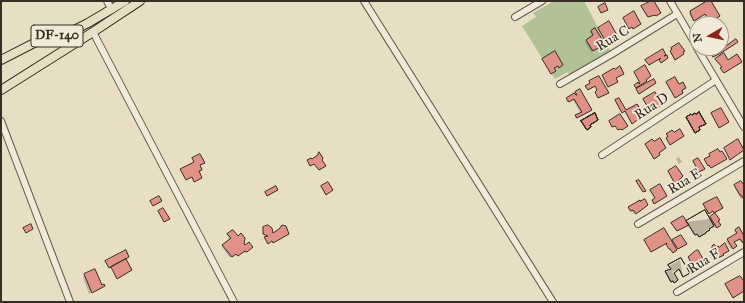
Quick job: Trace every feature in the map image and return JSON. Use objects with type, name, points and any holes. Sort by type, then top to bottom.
[{"type":"main road","name":"DF-140","points":[[1,60],[40,40],[70,32],[112,10],[125,1]]},
{"type":"main road","name":"DF-140","points":[[1,90],[140,1]]},
{"type":"street","points":[[107,1],[112,10]]},
{"type":"street","points":[[364,1],[553,302]]},
{"type":"street","points":[[515,18],[542,1]]},
{"type":"street","points":[[670,1],[689,34]]},
{"type":"street","name":"Rua C","points":[[560,84],[677,14]]},
{"type":"street","points":[[93,32],[234,302]]},
{"type":"street","points":[[702,56],[744,127]]},
{"type":"street","name":"Rua D","points":[[602,155],[716,80]]},
{"type":"street","points":[[1,121],[70,302]]},
{"type":"street","name":"Rua E","points":[[638,224],[744,161]]},
{"type":"street","name":"Rua F","points":[[677,292],[744,252]]},
{"type":"green space","points":[[554,1],[584,1],[611,52],[570,76],[568,72],[555,79],[522,26],[536,17],[533,13]]},
{"type":"building","points":[[654,1],[661,13],[656,16],[648,17],[641,6]]},
{"type":"building","points":[[703,1],[711,1],[720,16],[706,16],[705,14],[702,16],[692,16],[690,11],[705,2]]},
{"type":"building","points":[[605,3],[608,10],[601,13],[598,7]]},
{"type":"building","points":[[634,11],[641,24],[633,29],[632,27],[629,29],[623,18]]},
{"type":"building","points":[[609,21],[617,35],[606,42],[598,28]]},
{"type":"building","points":[[595,28],[605,44],[593,51],[586,40],[593,35],[591,31]]},
{"type":"building","points":[[736,39],[738,42],[729,48],[729,44]]},
{"type":"building","points":[[679,43],[685,51],[683,52],[684,54],[675,60],[670,51],[672,49],[671,48]]},
{"type":"building","points":[[663,49],[666,55],[664,56],[667,55],[668,58],[661,63],[659,60],[661,58],[649,65],[645,60]]},
{"type":"building","points":[[555,51],[563,65],[559,68],[558,66],[554,68],[556,71],[551,74],[542,59]]},
{"type":"building","points":[[737,54],[742,62],[724,73],[720,68],[722,67],[715,59],[720,56],[726,56],[728,60]]},
{"type":"building","points":[[645,65],[651,76],[646,80],[647,81],[636,88],[634,85],[638,82],[639,84],[640,83],[634,72]]},
{"type":"building","points":[[620,66],[624,74],[616,78],[618,82],[608,87],[602,75]]},
{"type":"building","points":[[599,76],[609,93],[598,98],[595,92],[597,90],[595,86],[588,90],[585,86],[590,83],[589,81]]},
{"type":"building","points":[[675,77],[679,84],[683,82],[686,88],[682,90],[683,93],[675,98],[666,82]]},
{"type":"building","points":[[654,79],[656,83],[639,94],[636,89]]},
{"type":"building","points":[[580,89],[592,110],[577,118],[575,115],[582,112],[574,99],[569,102],[566,98],[574,93],[577,95],[575,92]]},
{"type":"building","points":[[655,92],[663,105],[650,111],[643,99]]},
{"type":"building","points":[[619,98],[626,110],[637,104],[644,115],[632,124],[625,111],[622,113],[615,100]]},
{"type":"building","points":[[721,108],[729,122],[719,128],[711,113]]},
{"type":"building","points":[[699,112],[706,124],[699,127],[700,130],[695,133],[686,117]]},
{"type":"building","points":[[699,112],[706,124],[699,127],[700,130],[695,133],[686,117]]},
{"type":"building","points":[[699,112],[706,124],[699,127],[700,130],[695,133],[686,117]]},
{"type":"building","points":[[699,112],[706,124],[699,127],[700,130],[695,133],[686,117]]},
{"type":"building","points":[[699,112],[706,124],[699,127],[700,130],[695,133],[686,117]]},
{"type":"building","points":[[595,113],[598,120],[590,125],[591,127],[587,130],[581,121]]},
{"type":"building","points":[[595,113],[598,120],[590,125],[591,127],[587,130],[581,121]]},
{"type":"building","points":[[595,113],[598,120],[590,125],[591,127],[587,130],[581,121]]},
{"type":"building","points":[[595,113],[598,120],[590,125],[591,127],[587,130],[581,121]]},
{"type":"building","points":[[595,113],[598,120],[590,125],[591,127],[587,130],[581,121]]},
{"type":"building","points":[[620,114],[628,126],[622,130],[618,130],[615,126],[612,127],[609,121]]},
{"type":"building","points":[[680,129],[684,136],[670,145],[666,138],[668,136],[666,134],[672,130],[674,132]]},
{"type":"building","points":[[660,138],[666,148],[654,159],[645,144],[652,139],[654,141]]},
{"type":"building","points":[[738,139],[744,150],[730,160],[724,148]]},
{"type":"building","points":[[718,149],[720,152],[722,151],[727,159],[711,168],[704,159]]},
{"type":"building","points":[[319,152],[326,166],[319,170],[314,164],[310,166],[307,160],[318,155]]},
{"type":"building","points":[[200,154],[205,163],[200,165],[202,170],[199,171],[202,178],[194,182],[192,177],[186,180],[180,169],[194,162],[192,158]]},
{"type":"building","points":[[698,158],[705,169],[697,173],[694,168],[696,167],[693,161]]},
{"type":"building","points":[[676,166],[683,176],[675,184],[668,171]]},
{"type":"building","points":[[639,180],[646,191],[643,192],[636,181]]},
{"type":"building","points":[[741,181],[744,185],[743,198],[734,185]]},
{"type":"building","points":[[328,182],[333,190],[326,195],[321,186]]},
{"type":"building","points":[[660,184],[667,196],[654,204],[652,200],[655,198],[650,190]]},
{"type":"building","points":[[276,186],[278,190],[267,196],[265,192]]},
{"type":"building","points":[[159,196],[162,201],[153,206],[150,201]]},
{"type":"building","points":[[717,197],[723,208],[709,214],[703,204]]},
{"type":"building","points":[[645,199],[648,205],[636,214],[628,207],[640,200]]},
{"type":"building","points":[[163,208],[170,219],[164,222],[158,211]]},
{"type":"building","points":[[705,210],[714,226],[699,237],[697,234],[695,235],[686,221]]},
{"type":"building","points":[[705,210],[714,226],[699,237],[697,234],[695,235],[686,221]]},
{"type":"building","points":[[715,213],[720,220],[718,221],[721,225],[717,228],[710,217]]},
{"type":"building","points":[[683,216],[689,225],[677,231],[671,223]]},
{"type":"building","points":[[31,224],[33,229],[26,233],[23,228]]},
{"type":"building","points":[[268,225],[272,228],[273,233],[282,225],[286,226],[289,234],[273,243],[272,241],[268,244],[264,237],[268,236],[263,234],[263,227]]},
{"type":"building","points":[[739,227],[744,236],[744,242],[743,243],[740,239],[734,242],[737,246],[733,249],[727,239],[737,233],[735,230]]},
{"type":"building","points":[[664,228],[677,250],[673,253],[666,244],[667,243],[651,252],[644,240]]},
{"type":"building","points":[[233,230],[238,236],[241,233],[245,238],[245,245],[249,242],[253,247],[247,252],[245,251],[238,256],[236,254],[232,257],[222,245],[231,238],[227,234]]},
{"type":"building","points":[[681,235],[687,244],[678,249],[672,240]]},
{"type":"building","points":[[725,243],[729,251],[714,260],[710,254],[712,253],[712,246],[714,244],[716,247],[719,247]]},
{"type":"building","points":[[126,250],[129,257],[109,268],[105,261]]},
{"type":"building","points":[[698,250],[706,264],[696,271],[688,257]]},
{"type":"building","points":[[681,258],[690,273],[683,277],[679,269],[674,273],[678,280],[674,283],[673,281],[671,282],[665,271],[671,269],[668,265]]},
{"type":"building","points":[[681,258],[690,273],[683,277],[679,269],[674,273],[678,280],[674,283],[673,281],[671,282],[665,271],[671,269],[668,265]]},
{"type":"building","points":[[126,259],[132,270],[117,279],[111,267]]},
{"type":"building","points":[[95,269],[102,285],[104,284],[105,286],[92,293],[84,274]]},
{"type":"building","points":[[740,276],[744,281],[744,291],[733,298],[725,284]]}]
